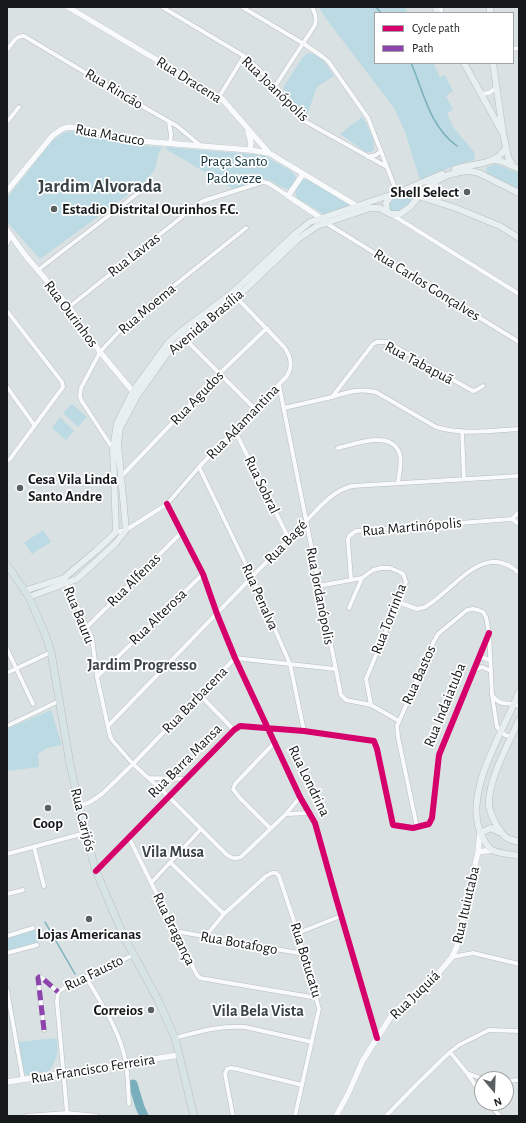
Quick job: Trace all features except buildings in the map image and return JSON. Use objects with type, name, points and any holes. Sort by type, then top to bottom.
[{"type":"main road","points":[[465,64],[503,133]]},
{"type":"main road","points":[[494,64],[503,133],[508,157],[513,166]]},
{"type":"main road","points":[[487,176],[485,167],[502,154],[506,147]]},
{"type":"main road","points":[[491,161],[500,161],[519,169]]},
{"type":"main road","name":"Avenida Brasília","points":[[234,295],[302,228],[310,222],[397,193],[457,168],[491,161]]},
{"type":"main road","name":"Avenida Brasília","points":[[116,532],[113,449],[117,423],[168,343],[234,295],[298,239],[315,227],[372,208],[379,208],[389,213],[398,214],[405,211],[425,189],[436,181],[450,174],[464,171],[487,176],[519,192]]},
{"type":"main road","points":[[436,181],[434,189],[439,202]]},
{"type":"main road","points":[[389,213],[386,203],[397,193],[420,196],[500,226],[519,238]]},
{"type":"main road","name":"Avenida Brasília","points":[[126,530],[118,444],[120,428],[135,393]]},
{"type":"main road","points":[[26,594],[77,579],[115,544],[126,530]]},
{"type":"main road","points":[[66,581],[116,532]]},
{"type":"main road","name":"Rua Carijós","points":[[7,565],[10,576],[26,594],[45,634],[51,652],[68,758],[85,833],[96,871],[124,938],[159,1002],[175,1038],[194,1116]]},
{"type":"main road","points":[[519,692],[516,705],[501,732],[480,783],[478,791],[477,817],[480,833],[492,850],[519,856]]},
{"type":"main road","points":[[519,720],[494,776],[488,802],[490,811],[501,832],[507,838],[519,842]]},
{"type":"main road","points":[[480,833],[490,828],[501,832]]},
{"type":"street","name":"Rua Dracena","points":[[68,7],[219,97],[268,153],[357,206]]},
{"type":"street","name":"Rua Joanópolis","points":[[162,7],[244,56],[260,70],[301,119],[387,167]]},
{"type":"street","points":[[242,7],[304,44],[328,61],[366,114],[397,193]]},
{"type":"street","points":[[274,88],[304,44],[316,20],[312,7]]},
{"type":"street","name":"Rua Rincão","points":[[7,50],[17,37],[21,35],[24,36],[169,122],[188,134],[201,146]]},
{"type":"street","points":[[219,97],[244,56]]},
{"type":"street","points":[[478,90],[486,94],[490,93],[497,86]]},
{"type":"street","points":[[7,122],[19,107]]},
{"type":"street","points":[[169,122],[171,135],[170,144]]},
{"type":"street","name":"Rua Macuco","points":[[7,191],[46,142],[58,130],[68,128],[79,128],[140,141],[250,150],[268,153]]},
{"type":"street","points":[[247,130],[250,138],[250,150]]},
{"type":"street","points":[[368,157],[376,155],[381,151]]},
{"type":"street","points":[[288,196],[302,174]]},
{"type":"street","name":"Rua Lavras","points":[[69,307],[203,201],[263,182],[268,183],[321,218]]},
{"type":"street","points":[[38,270],[146,187]]},
{"type":"street","points":[[389,213],[519,294]]},
{"type":"street","name":"Rua Carlos Gonçalves","points":[[321,218],[326,223],[519,342]]},
{"type":"street","points":[[335,220],[336,229]]},
{"type":"street","name":"Rua Moema","points":[[113,449],[81,400],[80,396],[81,388],[100,352],[126,324],[246,228]]},
{"type":"street","points":[[7,244],[9,233]]},
{"type":"street","name":"Rua Ourinhos","points":[[9,233],[69,307],[100,352],[135,393]]},
{"type":"street","name":"Rua Adamantina","points":[[116,532],[126,530],[167,504],[199,468],[279,385],[287,376],[291,368],[291,358],[285,348],[234,295]]},
{"type":"street","points":[[7,311],[63,385],[63,389],[7,461]]},
{"type":"street","name":"Rua Agudos","points":[[114,484],[220,374],[267,328]]},
{"type":"street","points":[[181,335],[255,409]]},
{"type":"street","name":"Rua Tabapuã","points":[[332,397],[373,344],[383,341],[471,390],[474,391],[483,386]]},
{"type":"street","name":"Rua Jordanópolis","points":[[279,385],[318,586],[342,698],[371,705],[399,721]]},
{"type":"street","points":[[7,387],[35,426]]},
{"type":"street","points":[[284,408],[357,390],[367,390],[376,392],[436,427],[444,430],[462,431],[518,429],[519,423]]},
{"type":"street","name":"Rua Sobral","points":[[235,431],[289,539]]},
{"type":"street","points":[[462,431],[464,479]]},
{"type":"street","points":[[338,448],[375,439],[392,443],[400,454],[398,483]]},
{"type":"street","points":[[119,461],[129,468]]},
{"type":"street","name":"Rua Penalva","points":[[199,468],[252,578],[290,664],[304,731]]},
{"type":"street","name":"Rua Bagé","points":[[108,726],[328,498],[338,490],[352,486],[519,476]]},
{"type":"street","name":"Rua Londrina","points":[[167,504],[202,574],[236,658],[300,797],[316,823],[336,898],[377,1038]]},
{"type":"street","points":[[519,512],[512,519],[519,524]]},
{"type":"street","name":"Rua Martinópolis","points":[[351,580],[348,540],[349,536],[356,531],[512,519]]},
{"type":"street","name":"Rua Alfenas","points":[[87,627],[181,533]]},
{"type":"street","points":[[398,602],[417,609],[424,607],[473,568],[486,563],[508,565],[519,573]]},
{"type":"street","name":"Rua Torrinha","points":[[318,586],[362,578],[373,570],[382,568],[396,570],[403,574],[406,582],[366,679],[371,705]]},
{"type":"street","name":"Rua Alterosa","points":[[97,677],[202,574]]},
{"type":"street","points":[[349,608],[362,578]]},
{"type":"street","name":"Rua Bauru","points":[[66,581],[92,638],[97,677],[112,740],[133,764],[231,858],[236,859],[240,857],[270,828]]},
{"type":"street","name":"Rua Bastos","points":[[416,827],[397,731],[399,721],[438,634],[467,610],[473,609],[483,612],[486,617],[489,633],[492,695],[496,727],[501,732]]},
{"type":"street","name":"Rua Indaiatuba","points":[[416,827],[431,822],[439,755],[489,633]]},
{"type":"street","points":[[7,649],[15,669],[33,704]]},
{"type":"street","points":[[7,673],[51,652]]},
{"type":"street","name":"Rua Barbacena","points":[[79,806],[98,798],[236,658],[335,669]]},
{"type":"street","points":[[478,659],[484,658],[490,660]]},
{"type":"street","points":[[473,671],[482,667],[491,671]]},
{"type":"street","points":[[200,695],[234,730]]},
{"type":"street","points":[[492,695],[499,703],[516,705]]},
{"type":"street","points":[[7,726],[59,701]]},
{"type":"street","name":"Rua Barra Mansa","points":[[96,871],[168,796],[234,730],[240,726],[304,731],[374,741],[393,825],[413,828],[416,827]]},
{"type":"street","points":[[501,732],[512,737]]},
{"type":"street","points":[[275,742],[235,784],[233,789],[235,793],[270,828],[286,814],[300,797]]},
{"type":"street","points":[[148,778],[185,779]]},
{"type":"street","points":[[286,814],[310,813]]},
{"type":"street","points":[[151,883],[201,829]]},
{"type":"street","points":[[7,854],[85,833]]},
{"type":"street","name":"Rua Ituiutaba","points":[[452,957],[457,946],[478,852],[480,833]]},
{"type":"street","name":"Rua Bragança","points":[[129,838],[195,972],[200,978],[317,998]]},
{"type":"street","points":[[34,847],[44,886]]},
{"type":"street","name":"Rua Ituiutaba","points":[[478,852],[492,850]]},
{"type":"street","points":[[170,863],[224,914],[204,937]]},
{"type":"street","name":"Rua Botucatu","points":[[224,914],[266,876],[272,873],[276,873],[279,876],[298,932],[319,1009],[295,1116]]},
{"type":"street","points":[[7,894],[23,890]]},
{"type":"street","points":[[298,932],[342,916]]},
{"type":"street","points":[[7,936],[33,928]]},
{"type":"street","name":"Rua Botafogo","points":[[175,931],[304,954]]},
{"type":"street","points":[[7,953],[37,945]]},
{"type":"street","name":"Rua Juquiá","points":[[336,1116],[348,1094],[363,1060],[390,1018],[437,975],[452,957],[473,953],[519,964]]},
{"type":"street","name":"Rua Fausto","points":[[67,1113],[57,1002],[58,992],[67,986],[133,955]]},
{"type":"street","points":[[44,1030],[38,978],[42,977],[58,992]]},
{"type":"street","points":[[86,977],[113,1024],[120,1041],[126,1064],[129,1104]]},
{"type":"street","points":[[7,990],[22,1080]]},
{"type":"street","points":[[175,1038],[210,1029],[236,1026],[312,1042]]},
{"type":"street","points":[[386,1116],[450,1052],[459,1045],[489,1030],[519,1031]]},
{"type":"street","points":[[450,1052],[474,1083]]},
{"type":"street","name":"Rua Francisco Ferreira","points":[[7,1082],[179,1055]]},
{"type":"street","points":[[233,1116],[224,1074],[227,1069],[231,1068],[302,1085]]},
{"type":"street","points":[[467,1073],[474,1076]]},
{"type":"street","points":[[26,1116],[67,1113],[97,1116]]},
{"type":"green space","points":[[319,7],[405,7],[408,12],[374,12],[374,64],[434,64],[440,77],[445,75],[453,91],[446,96],[453,110],[447,113],[453,127],[474,152],[475,160],[459,164],[420,180],[405,132],[394,108],[324,16]]},
{"type":"green space","points":[[308,53],[320,58],[327,65],[334,76],[317,87],[307,115],[297,107],[283,88],[302,58]]},
{"type":"green space","points":[[362,117],[369,128],[374,142],[374,150],[371,152],[366,152],[340,134]]},
{"type":"green space","points":[[75,131],[138,145],[163,147],[159,153],[154,171],[144,183],[40,259],[7,222],[7,198],[51,142],[63,133]]},
{"type":"green space","name":"Praça Santo Padoveze","points":[[166,147],[263,155],[291,171],[296,178],[288,189],[264,179],[233,189],[166,149]]},
{"type":"green space","points":[[495,164],[519,173],[519,189],[488,174],[486,170],[487,167]]},
{"type":"green space","name":"Praça Santo Padoveze","points":[[307,179],[350,205],[325,215],[297,198],[296,191],[298,186],[302,180]]},
{"type":"green space","points":[[404,195],[412,197],[412,201],[399,212],[392,212],[389,208],[389,204],[392,200]]},
{"type":"green space","points":[[72,404],[87,417],[78,427],[63,413]]},
{"type":"green space","points":[[60,417],[74,431],[66,440],[52,428]]},
{"type":"green space","points":[[43,530],[51,542],[32,554],[24,543]]},
{"type":"green space","points":[[51,710],[62,745],[47,748],[38,754],[39,767],[7,771],[7,729]]},
{"type":"green space","points":[[35,929],[39,942],[7,951],[7,938]]},
{"type":"green space","points":[[57,1038],[57,1055],[49,1071],[28,1075],[23,1073],[18,1042]]},
{"type":"waterway","points":[[376,7],[380,12]]},
{"type":"waterway","points":[[411,64],[428,108],[434,119],[440,129],[457,146]]},
{"type":"waterway","points":[[45,922],[75,974]]},
{"type":"waterway","points":[[133,1084],[144,1116]]},
{"type":"marked path","points":[[44,1030],[38,978],[41,977],[58,992]]},
{"type":"cycle path","points":[[167,504],[203,574],[235,658],[300,797],[315,823],[377,1038]]},
{"type":"cycle path","points":[[96,871],[234,730],[240,726],[304,731],[374,741],[393,825],[413,828],[429,824],[432,818],[439,755],[489,633]]},
{"type":"place","name":"Shell Select","points":[[467,192]]},
{"type":"place","name":"Estadio Distrital Ourinhos F.C.","points":[[54,209]]},
{"type":"place","name":"Cesa Vila Linda Santo Andre","points":[[20,488]]},
{"type":"place","name":"Coop","points":[[48,808]]},
{"type":"place","name":"Lojas Americanas","points":[[89,919]]},
{"type":"place","name":"Correios","points":[[151,1010]]},
{"type":"district","name":"Jardim Alvorada","points":[[100,186]]},
{"type":"district","name":"Jardim Progresso","points":[[142,665]]},
{"type":"district","name":"Vila Musa","points":[[173,852]]},
{"type":"district","name":"Vila Bela Vista","points":[[258,1011]]}]
